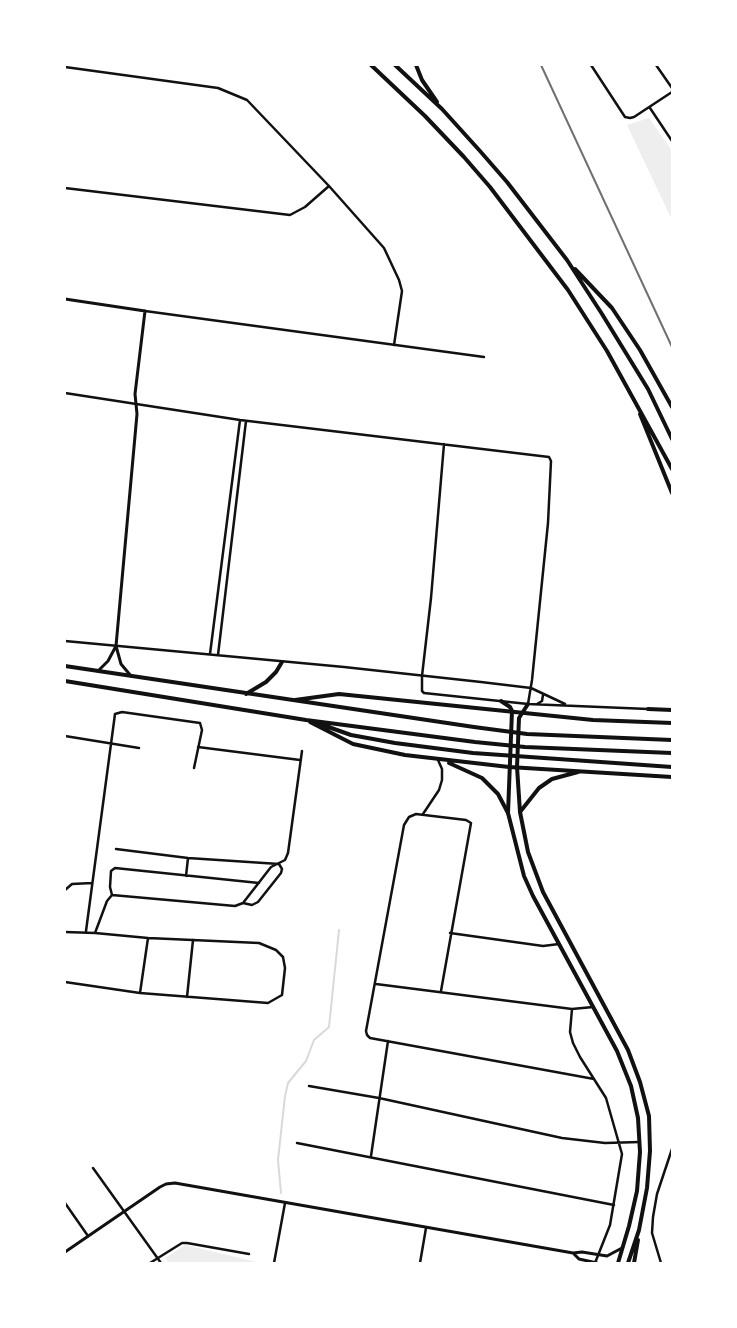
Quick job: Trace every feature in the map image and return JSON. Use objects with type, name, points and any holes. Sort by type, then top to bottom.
[{"type":"main road","points":[[371,65],[425,116],[490,187],[568,290],[607,351],[672,469]]},
{"type":"main road","points":[[395,65],[442,109],[507,182],[567,260],[648,389],[672,439]]},
{"type":"main road","points":[[416,65],[429,91],[442,109]]},
{"type":"main road","points":[[567,260],[612,308],[640,350],[672,406]]},
{"type":"main road","points":[[633,398],[672,493]]},
{"type":"main road","points":[[246,694],[266,682],[276,672],[282,662]]},
{"type":"main road","points":[[65,666],[474,728],[527,734],[672,740]]},
{"type":"main road","points":[[65,681],[306,720],[475,742],[525,747],[672,753]]},
{"type":"main road","points":[[290,701],[339,694],[593,720],[672,723]]},
{"type":"main road","points":[[501,701],[512,710],[508,813]]},
{"type":"main road","points":[[528,704],[520,713],[519,718],[517,768],[520,812],[528,852],[543,892],[628,1050],[640,1082],[648,1116],[650,1151],[647,1188],[634,1263]]},
{"type":"main road","points":[[648,709],[672,710]]},
{"type":"main road","points":[[306,720],[351,735],[395,743],[473,753],[672,768]]},
{"type":"main road","points":[[306,720],[353,744],[405,755],[517,768],[672,777]]},
{"type":"main road","points":[[444,760],[482,778],[498,794],[508,813],[524,876],[533,896],[617,1051],[631,1086],[638,1118],[640,1142],[637,1191],[618,1263]]},
{"type":"main road","points":[[520,812],[539,788],[552,779],[582,771]]},
{"type":"main road","points":[[628,1263],[639,1230]]},
{"type":"street","points":[[590,65],[625,117],[634,117],[672,92]]},
{"type":"street","points":[[656,65],[672,88]]},
{"type":"street","points":[[65,67],[218,88],[247,100],[329,186],[384,248],[402,291],[394,345]]},
{"type":"street","points":[[650,108],[672,141]]},
{"type":"street","points":[[65,188],[290,215],[305,207],[329,186]]},
{"type":"street","points":[[65,299],[484,357]]},
{"type":"street","points":[[132,676],[121,664],[116,646],[145,311]]},
{"type":"street","points":[[65,393],[246,421],[549,457],[551,461],[548,524],[528,704]]},
{"type":"street","points":[[210,654],[240,420]]},
{"type":"street","points":[[218,655],[246,421]]},
{"type":"street","points":[[444,444],[431,598],[422,676],[422,689],[424,692],[528,704],[565,704],[648,709]]},
{"type":"street","points":[[65,641],[210,654],[530,688],[565,704]]},
{"type":"street","points":[[98,671],[108,661],[116,646]]},
{"type":"street","points":[[537,704],[543,699],[542,694]]},
{"type":"street","points":[[86,932],[116,714],[122,712],[200,724],[202,730],[194,768]]},
{"type":"street","points":[[65,736],[111,745],[139,748]]},
{"type":"street","points":[[198,747],[300,760]]},
{"type":"street","points":[[112,895],[235,906],[243,903],[271,867],[285,860],[288,853],[302,751]]},
{"type":"street","points":[[423,814],[439,790],[442,780],[442,770],[438,760]]},
{"type":"street","points":[[441,991],[471,823],[466,820],[416,814],[409,817],[404,824],[366,1031],[367,1036],[594,1079]]},
{"type":"street","points":[[116,849],[188,858],[278,864],[282,868],[281,873],[258,902],[252,905],[243,903]]},
{"type":"street","points":[[186,876],[188,858]]},
{"type":"street","points":[[112,895],[110,874],[112,869],[115,868],[259,883]]},
{"type":"street","points":[[65,890],[72,884],[92,883]]},
{"type":"street","points":[[95,933],[107,901],[112,895]]},
{"type":"street","points":[[65,932],[259,943],[276,950],[283,957],[285,968],[282,995],[268,1003],[140,993],[65,982]]},
{"type":"street","points":[[450,933],[543,946],[559,944]]},
{"type":"street","points":[[140,993],[148,938]]},
{"type":"street","points":[[187,997],[193,940]]},
{"type":"street","points":[[376,984],[572,1009],[593,1007]]},
{"type":"street","points":[[572,1009],[570,1032],[573,1043],[580,1058],[606,1098],[622,1160],[608,1233],[596,1263],[579,1259],[574,1253]]},
{"type":"street","points":[[371,1156],[388,1041]]},
{"type":"street","points":[[309,1086],[380,1098],[562,1138],[619,1143],[640,1142]]},
{"type":"street","points":[[297,1143],[614,1205]]},
{"type":"street","points":[[661,1263],[652,1234],[653,1217],[657,1194],[672,1149]]},
{"type":"street","points":[[93,1168],[161,1263]]},
{"type":"street","points":[[65,1252],[160,1187],[175,1183],[574,1253],[582,1252],[607,1256],[622,1248]]},
{"type":"street","points":[[274,1263],[285,1202]]},
{"type":"street","points":[[65,1203],[88,1236]]},
{"type":"street","points":[[420,1263],[426,1228]]},
{"type":"street","points":[[150,1263],[187,1242],[250,1254]]},
{"type":"shaded area","points":[[649,118],[672,151],[672,220],[627,125]]},
{"type":"shaded area","points":[[185,1245],[257,1262],[169,1263],[165,1258]]},
{"type":"waterway","points":[[281,1193],[278,1160],[285,1096],[288,1083],[306,1061],[314,1040],[329,1027],[339,930]]},
{"type":"railway","points":[[541,65],[672,347]]}]
